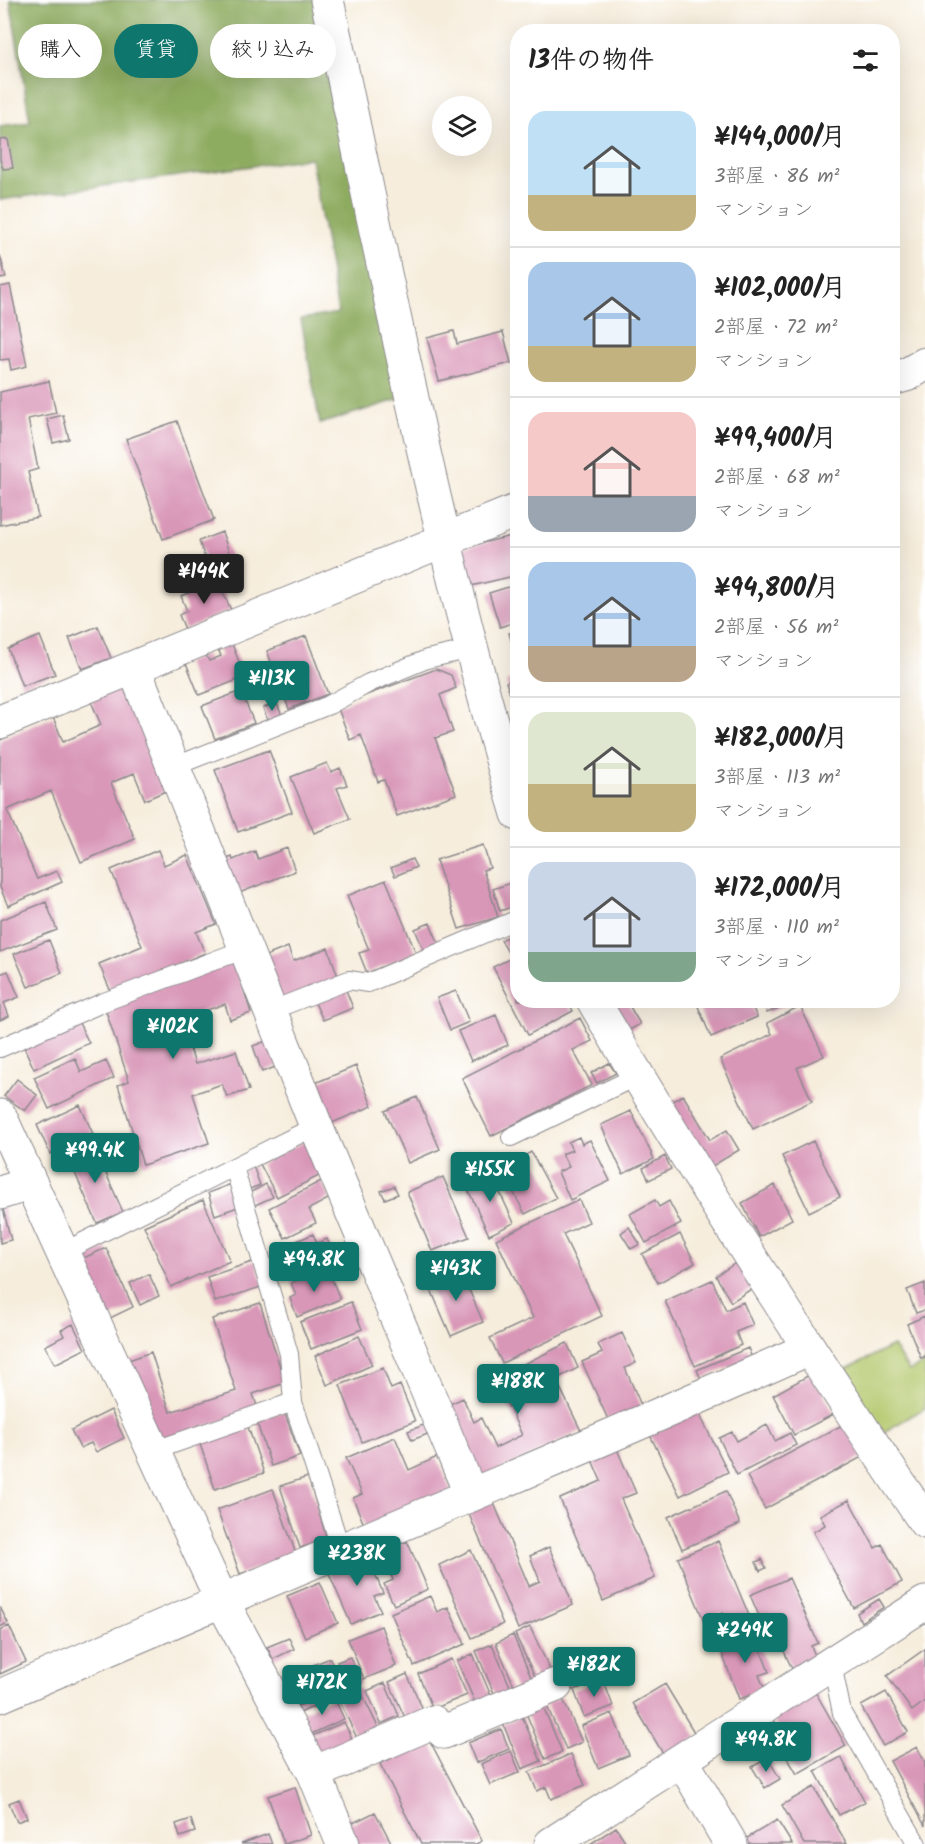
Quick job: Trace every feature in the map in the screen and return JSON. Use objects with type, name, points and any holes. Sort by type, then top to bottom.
[{"type":"street","points":[[327,0],[444,538],[510,785]]},
{"type":"street","points":[[900,375],[925,364]]},
{"type":"street","points":[[0,722],[444,538],[510,513]]},
{"type":"street","points":[[134,668],[316,1126],[471,1495]]},
{"type":"street","points":[[598,1008],[637,1076],[808,1349],[925,1522]]},
{"type":"street","points":[[0,1116],[15,1188],[61,1253],[221,1599],[314,1773],[343,1844]]},
{"type":"street","points":[[0,1696],[221,1599],[623,1432],[808,1349]]},
{"type":"street","points":[[551,1844],[925,1603]]},
{"type":"street","points":[[314,1773],[433,1722],[444,1732],[556,1685]]},
{"type":"street","points":[[682,1761],[731,1844]]},
{"type":"lane","points":[[173,767],[329,705],[369,683],[427,659],[472,649]]},
{"type":"lane","points":[[270,1011],[349,980],[368,983],[510,923]]},
{"type":"lane","points":[[0,1048],[104,1002],[244,949]]},
{"type":"lane","points":[[511,1137],[637,1076]]},
{"type":"lane","points":[[61,1253],[316,1126]]},
{"type":"lane","points":[[234,1167],[290,1354],[293,1402],[341,1549]]},
{"type":"lane","points":[[153,1451],[293,1402]]},
{"type":"lane","points":[[832,1664],[842,1713],[916,1844]]},
{"type":"green space","points":[[10,0],[316,0],[321,24],[210,24],[210,78],[333,78],[403,398],[320,424],[301,319],[338,313],[311,158],[0,200],[0,126],[30,122],[23,78],[102,78],[102,24],[18,24],[18,49]]},
{"type":"green space","points":[[893,1346],[909,1371],[925,1363],[925,1408],[877,1436],[840,1372]]},
{"type":"building","points":[[8,139],[13,168],[3,169],[0,160],[0,140]]},
{"type":"building","points":[[0,255],[6,278],[0,279]]},
{"type":"building","points":[[10,285],[27,366],[11,370],[9,359],[0,360],[0,287]]},
{"type":"building","points":[[454,331],[457,344],[503,332],[510,363],[439,381],[427,338]]},
{"type":"building","points":[[49,381],[56,413],[28,419],[38,469],[28,472],[38,517],[0,525],[0,392]]},
{"type":"building","points":[[63,415],[69,439],[53,443],[47,419]]},
{"type":"building","points":[[177,421],[214,520],[163,539],[126,439]]},
{"type":"building","points":[[222,532],[234,567],[211,575],[199,541]]},
{"type":"building","points":[[510,536],[510,577],[471,586],[462,548]]},
{"type":"building","points":[[218,581],[231,610],[185,629],[179,615],[187,611],[181,596]]},
{"type":"building","points":[[510,586],[510,624],[500,627],[489,593]]},
{"type":"building","points":[[98,626],[111,658],[82,669],[69,638]]},
{"type":"building","points":[[40,636],[55,674],[22,686],[8,649]]},
{"type":"building","points":[[306,636],[328,694],[289,709],[267,651]]},
{"type":"building","points":[[232,644],[245,677],[199,695],[186,663],[206,655],[209,661],[221,656],[218,649]]},
{"type":"building","points":[[436,669],[451,675],[456,688],[440,695],[453,732],[435,738],[456,794],[397,816],[384,780],[378,782],[361,735],[350,740],[337,706]]},
{"type":"building","points":[[510,681],[510,695],[506,682]]},
{"type":"building","points":[[123,686],[168,790],[145,800],[134,773],[111,783],[135,839],[81,862],[51,791],[7,810],[37,879],[57,871],[62,882],[8,906],[0,887],[0,740],[53,717],[63,742],[101,725],[91,701]]},
{"type":"building","points":[[241,691],[254,723],[215,739],[202,706]]},
{"type":"building","points":[[277,703],[282,716],[268,721],[263,708]]},
{"type":"building","points":[[269,750],[292,812],[238,832],[215,770]]},
{"type":"building","points":[[327,763],[331,772],[340,768],[347,785],[337,788],[350,819],[314,833],[291,777]]},
{"type":"building","points":[[483,845],[490,868],[483,870],[498,917],[459,929],[436,860]]},
{"type":"building","points":[[287,848],[295,871],[229,897],[216,863],[232,857],[233,860],[255,851],[258,859]]},
{"type":"building","points":[[158,850],[164,865],[187,855],[216,924],[196,932],[205,953],[111,992],[99,964],[142,946],[111,870]]},
{"type":"building","points":[[412,859],[416,867],[395,876],[391,868]]},
{"type":"building","points":[[386,880],[416,953],[367,973],[359,953],[369,950],[347,896]]},
{"type":"building","points":[[510,883],[510,908],[500,911],[493,889]]},
{"type":"building","points":[[46,902],[57,930],[0,952],[0,920]]},
{"type":"building","points":[[430,923],[439,944],[424,951],[415,929]]},
{"type":"building","points":[[510,935],[510,956],[501,940]]},
{"type":"building","points":[[49,940],[62,973],[28,987],[14,954]]},
{"type":"building","points":[[288,947],[293,961],[328,948],[339,979],[278,1003],[261,958]]},
{"type":"building","points":[[510,958],[510,1000],[493,967]]},
{"type":"building","points":[[235,962],[251,1013],[230,1020],[225,1004],[180,1019],[195,1064],[236,1051],[249,1090],[227,1097],[222,1084],[193,1094],[209,1143],[143,1165],[118,1085],[129,1081],[104,1005]]},
{"type":"building","points":[[8,971],[19,997],[4,1003],[9,1016],[0,1020],[0,974]]},
{"type":"building","points":[[346,990],[353,1008],[323,1020],[315,1003]]},
{"type":"building","points":[[456,991],[469,1022],[450,1030],[437,998]]},
{"type":"building","points":[[514,1008],[571,1008],[573,1011],[528,1035]]},
{"type":"building","points":[[606,1008],[631,1008],[640,1024],[621,1035]]},
{"type":"building","points":[[699,1008],[753,1008],[757,1017],[711,1037]]},
{"type":"building","points":[[765,1008],[780,1008],[767,1013]]},
{"type":"building","points":[[796,1008],[801,1008],[824,1056],[797,1068],[812,1101],[753,1129],[720,1059],[772,1034],[767,1023]]},
{"type":"building","points":[[496,1015],[508,1045],[471,1061],[458,1031]]},
{"type":"building","points":[[580,1018],[592,1041],[573,1050],[592,1085],[491,1136],[462,1078]]},
{"type":"building","points":[[78,1021],[89,1043],[34,1069],[24,1047]]},
{"type":"building","points":[[269,1040],[278,1066],[262,1072],[253,1046]]},
{"type":"building","points":[[75,1058],[81,1072],[106,1061],[114,1078],[49,1109],[34,1077]]},
{"type":"building","points":[[609,1063],[616,1073],[597,1083],[591,1073]]},
{"type":"building","points":[[356,1066],[372,1106],[332,1123],[315,1083]]},
{"type":"building","points":[[17,1079],[37,1095],[25,1111],[4,1096]]},
{"type":"building","points":[[683,1095],[710,1140],[727,1130],[739,1150],[704,1171],[665,1105]]},
{"type":"building","points":[[417,1097],[440,1149],[408,1163],[385,1111]]},
{"type":"building","points":[[80,1105],[93,1134],[50,1154],[37,1125]]},
{"type":"building","points":[[631,1111],[654,1159],[623,1174],[601,1125]]},
{"type":"building","points":[[579,1137],[582,1144],[590,1140],[610,1181],[570,1200],[558,1172],[569,1167],[562,1154],[572,1150],[568,1142]]},
{"type":"building","points":[[306,1141],[323,1174],[277,1197],[260,1164]]},
{"type":"building","points":[[813,1141],[840,1197],[809,1212],[782,1156]]},
{"type":"building","points":[[93,1144],[123,1212],[97,1223],[67,1155]]},
{"type":"building","points":[[531,1152],[556,1198],[525,1214],[501,1169]]},
{"type":"building","points":[[665,1156],[671,1169],[649,1180],[643,1168]]},
{"type":"building","points":[[253,1166],[260,1185],[250,1189],[243,1170]]},
{"type":"building","points":[[490,1171],[514,1223],[489,1235],[465,1183]]},
{"type":"building","points":[[443,1177],[469,1237],[432,1251],[407,1192]]},
{"type":"building","points":[[321,1181],[330,1198],[309,1209],[316,1223],[285,1238],[269,1208]]},
{"type":"building","points":[[231,1184],[238,1207],[215,1215],[208,1193]]},
{"type":"building","points":[[266,1184],[273,1197],[253,1206],[247,1194]]},
{"type":"building","points":[[775,1185],[792,1219],[759,1237],[742,1203]]},
{"type":"building","points":[[394,1186],[398,1194],[385,1199],[381,1191]]},
{"type":"building","points":[[203,1200],[230,1261],[171,1287],[144,1226]]},
{"type":"building","points":[[579,1200],[589,1222],[563,1234],[602,1316],[502,1363],[490,1338],[533,1318],[496,1239]]},
{"type":"building","points":[[655,1200],[659,1207],[669,1201],[681,1224],[646,1243],[630,1214]]},
{"type":"building","points":[[0,1205],[2,1205],[11,1240],[0,1243]]},
{"type":"building","points":[[629,1227],[640,1244],[631,1249],[621,1233]]},
{"type":"building","points":[[313,1234],[317,1243],[327,1239],[336,1259],[290,1279],[278,1249]]},
{"type":"building","points":[[680,1234],[695,1263],[658,1283],[642,1254]]},
{"type":"building","points":[[106,1248],[133,1307],[104,1321],[77,1261]]},
{"type":"building","points":[[255,1261],[264,1286],[215,1302],[207,1277]]},
{"type":"building","points":[[737,1262],[753,1288],[731,1302],[716,1276]]},
{"type":"building","points":[[327,1268],[340,1299],[297,1317],[290,1298],[296,1295],[291,1283]]},
{"type":"building","points":[[460,1269],[483,1322],[451,1336],[428,1283]]},
{"type":"building","points":[[149,1274],[159,1296],[140,1305],[130,1283]]},
{"type":"building","points":[[712,1280],[726,1310],[743,1302],[753,1325],[736,1332],[741,1345],[695,1366],[665,1301]]},
{"type":"building","points":[[925,1283],[925,1310],[916,1313],[907,1290]]},
{"type":"building","points":[[351,1302],[362,1329],[311,1349],[300,1322]]},
{"type":"building","points":[[260,1303],[285,1383],[253,1394],[258,1409],[156,1443],[129,1360],[151,1352],[170,1412],[236,1391],[212,1319]]},
{"type":"building","points":[[925,1316],[925,1357],[921,1358],[907,1324]]},
{"type":"building","points":[[73,1324],[85,1349],[55,1364],[45,1346],[64,1336],[61,1330]]},
{"type":"building","points":[[622,1333],[636,1363],[625,1368],[644,1412],[611,1426],[582,1362],[602,1353],[598,1344]]},
{"type":"building","points":[[359,1336],[372,1365],[327,1385],[315,1356]]},
{"type":"building","points":[[567,1343],[578,1368],[556,1379],[581,1431],[474,1482],[439,1409],[463,1398],[474,1422],[481,1418],[495,1448],[522,1435],[495,1378]]},
{"type":"building","points":[[748,1348],[752,1358],[701,1379],[697,1370]]},
{"type":"building","points":[[383,1368],[391,1389],[400,1385],[415,1421],[362,1442],[340,1385]]},
{"type":"building","points":[[813,1373],[834,1414],[794,1435],[773,1395]]},
{"type":"building","points":[[111,1410],[124,1438],[96,1452],[91,1443],[80,1448],[71,1430]]},
{"type":"building","points":[[284,1411],[300,1456],[271,1466],[256,1420]]},
{"type":"building","points":[[698,1411],[728,1472],[680,1496],[650,1435]]},
{"type":"building","points":[[429,1423],[433,1432],[412,1440],[408,1431]]},
{"type":"building","points":[[247,1424],[264,1473],[215,1489],[199,1441]]},
{"type":"building","points":[[844,1424],[862,1457],[765,1509],[747,1476]]},
{"type":"building","points":[[767,1425],[775,1441],[790,1433],[796,1445],[737,1475],[719,1438],[732,1432],[737,1441]]},
{"type":"building","points":[[395,1437],[409,1470],[437,1457],[451,1491],[365,1527],[353,1498],[362,1494],[346,1458]]},
{"type":"building","points":[[617,1449],[636,1493],[621,1499],[655,1578],[603,1601],[560,1499],[601,1481],[592,1460]]},
{"type":"building","points":[[308,1477],[327,1539],[300,1548],[280,1486]]},
{"type":"building","points":[[273,1489],[296,1554],[240,1574],[217,1510]]},
{"type":"building","points":[[726,1491],[740,1524],[682,1549],[668,1517]]},
{"type":"building","points":[[849,1500],[875,1548],[882,1544],[902,1582],[854,1608],[813,1532],[825,1525],[820,1515]]},
{"type":"building","points":[[493,1501],[529,1586],[540,1581],[530,1556],[549,1547],[573,1605],[518,1629],[468,1512]]},
{"type":"building","points":[[407,1541],[428,1589],[394,1605],[384,1584],[393,1580],[381,1552]]},
{"type":"building","points":[[718,1541],[753,1625],[732,1633],[723,1613],[704,1621],[678,1558]]},
{"type":"building","points":[[471,1550],[503,1624],[472,1638],[439,1565]]},
{"type":"building","points":[[366,1552],[383,1593],[374,1596],[381,1611],[351,1624],[327,1569]]},
{"type":"building","points":[[762,1559],[766,1568],[760,1571],[756,1562]]},
{"type":"building","points":[[789,1578],[818,1643],[811,1646],[817,1660],[793,1671],[779,1640],[771,1643],[750,1595]]},
{"type":"building","points":[[320,1582],[338,1623],[305,1637],[287,1596]]},
{"type":"building","points":[[430,1596],[437,1612],[448,1607],[465,1644],[414,1666],[391,1613]]},
{"type":"building","points":[[879,1599],[884,1607],[861,1622],[857,1613]]},
{"type":"building","points":[[0,1607],[8,1623],[0,1627]]},
{"type":"building","points":[[9,1626],[26,1662],[0,1674],[0,1630]]},
{"type":"building","points":[[381,1626],[396,1666],[364,1679],[348,1639]]},
{"type":"building","points":[[530,1627],[552,1674],[537,1681],[515,1634]]},
{"type":"building","points":[[754,1632],[769,1672],[759,1675],[765,1690],[739,1699],[719,1645]]},
{"type":"building","points":[[513,1635],[533,1682],[516,1690],[496,1643]]},
{"type":"building","points":[[289,1638],[294,1649],[273,1659],[267,1647]]},
{"type":"building","points":[[492,1644],[512,1691],[496,1698],[476,1651]]},
{"type":"building","points":[[925,1649],[925,1701],[912,1711],[887,1676]]},
{"type":"building","points":[[473,1654],[492,1698],[476,1705],[457,1661]]},
{"type":"building","points":[[350,1657],[361,1683],[348,1688],[337,1662]]},
{"type":"building","points":[[330,1658],[342,1688],[298,1706],[286,1676]]},
{"type":"building","points":[[451,1659],[467,1695],[433,1709],[418,1674]]},
{"type":"building","points":[[407,1674],[424,1712],[406,1720],[389,1682]]},
{"type":"building","points":[[603,1679],[613,1706],[584,1717],[574,1690]]},
{"type":"building","points":[[385,1683],[399,1716],[381,1724],[367,1691]]},
{"type":"building","points":[[665,1684],[697,1737],[665,1757],[633,1703]]},
{"type":"building","points":[[359,1688],[378,1727],[357,1738],[338,1698]]},
{"type":"building","points":[[886,1692],[908,1732],[883,1746],[861,1706]]},
{"type":"building","points":[[816,1693],[846,1746],[797,1774],[785,1754],[791,1750],[773,1718]]},
{"type":"building","points":[[334,1697],[344,1719],[309,1735],[300,1713]]},
{"type":"building","points":[[562,1697],[582,1742],[566,1749],[546,1704]]},
{"type":"building","points":[[543,1706],[562,1752],[545,1759],[526,1713]]},
{"type":"building","points":[[612,1713],[629,1755],[598,1768],[581,1726]]},
{"type":"building","points":[[522,1716],[541,1761],[522,1769],[503,1724]]},
{"type":"building","points":[[344,1722],[354,1743],[331,1754],[316,1751],[310,1737]]},
{"type":"building","points":[[501,1729],[509,1749],[476,1763],[468,1743]]},
{"type":"building","points":[[429,1739],[482,1841],[476,1844],[421,1844],[380,1764]]},
{"type":"building","points":[[917,1747],[925,1762],[925,1826],[890,1761]]},
{"type":"building","points":[[511,1751],[520,1772],[490,1785],[481,1764]]},
{"type":"building","points":[[571,1754],[585,1785],[551,1799],[546,1787],[537,1791],[529,1772]]},
{"type":"building","points":[[841,1757],[865,1802],[839,1815],[815,1771]]},
{"type":"building","points":[[768,1758],[780,1779],[765,1788],[752,1767]]},
{"type":"building","points":[[295,1787],[311,1835],[284,1844],[268,1796]]},
{"type":"building","points":[[814,1787],[847,1844],[804,1844],[782,1805]]},
{"type":"building","points":[[19,1799],[27,1818],[17,1822],[9,1803]]},
{"type":"building","points":[[347,1810],[353,1823],[375,1812],[392,1844],[353,1844]]},
{"type":"building","points":[[191,1819],[195,1832],[180,1837],[176,1824]]},
{"type":"building","points":[[777,1820],[792,1844],[747,1844],[744,1840]]},
{"type":"building","points":[[616,1827],[627,1844],[590,1844]]},
{"type":"building","points":[[268,1834],[272,1844],[241,1844]]}]
